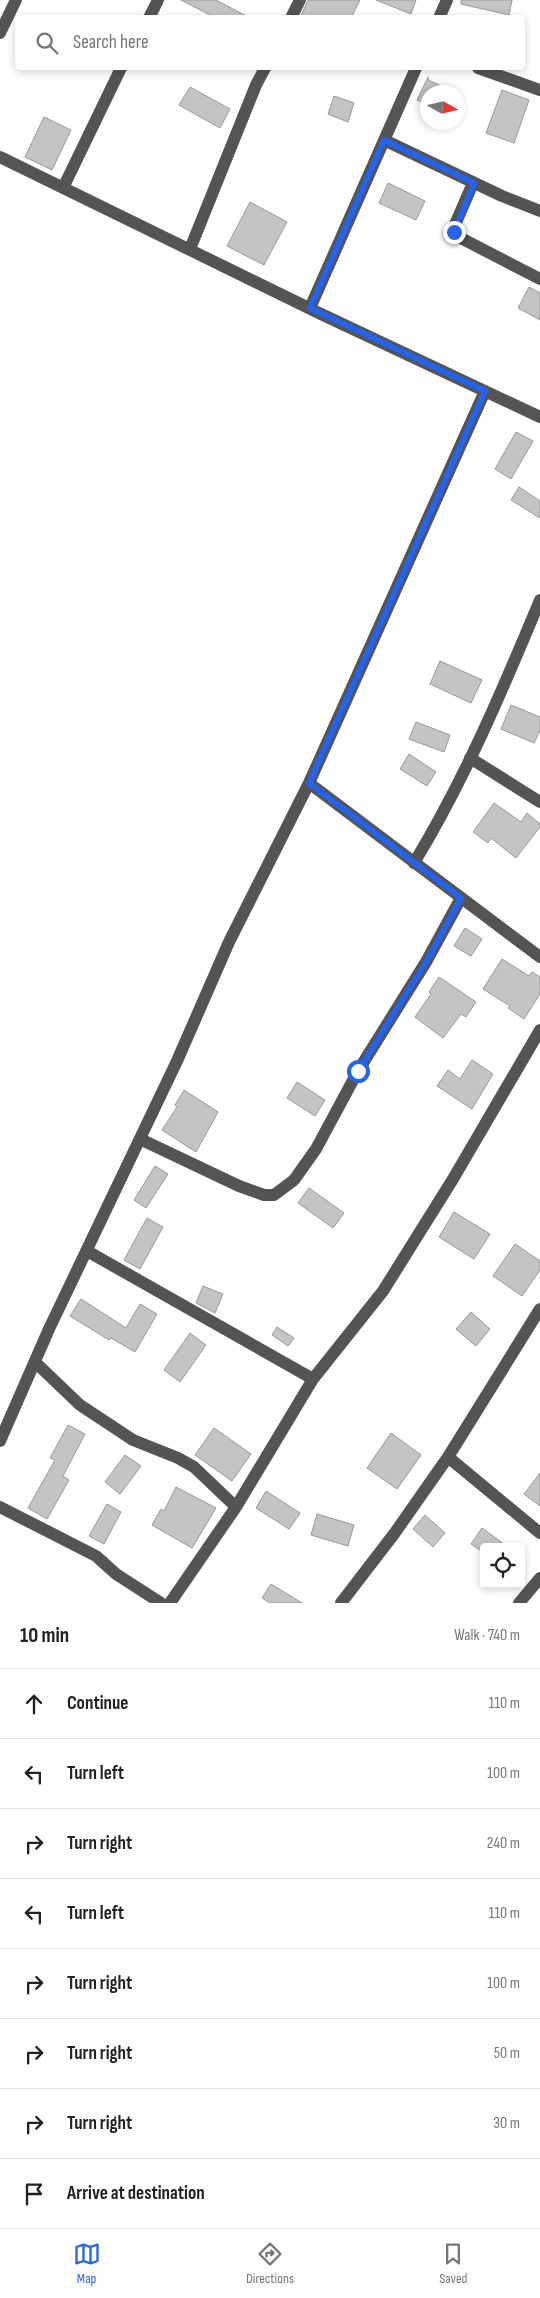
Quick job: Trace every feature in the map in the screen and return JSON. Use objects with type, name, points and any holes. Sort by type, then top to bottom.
[{"type":"street","points":[[0,33],[16,0]]},
{"type":"street","points":[[150,15],[158,0]]},
{"type":"street","points":[[292,15],[300,0]]},
{"type":"street","points":[[440,15],[447,0]]},
{"type":"street","points":[[64,188],[121,70]]},
{"type":"street","points":[[190,250],[256,85],[264,70]]},
{"type":"street","points":[[310,308],[415,70]]},
{"type":"street","points":[[484,70],[540,90]]},
{"type":"street","points":[[384,140],[540,212]]},
{"type":"street","points":[[0,157],[310,308],[485,391],[539,414]]},
{"type":"street","points":[[474,183],[454,227],[455,235],[540,280]]},
{"type":"street","points":[[0,1442],[87,1251],[177,1061],[229,942],[309,783],[485,391]]},
{"type":"street","points":[[414,863],[437,825],[506,684],[540,600]]},
{"type":"street","points":[[470,758],[540,802]]},
{"type":"street","points":[[309,783],[540,957]]},
{"type":"street","points":[[140,1139],[239,1186],[264,1195],[274,1195],[294,1180],[316,1149],[358,1071],[426,962],[461,898]]},
{"type":"street","points":[[170,1603],[236,1508],[314,1379],[383,1291],[540,1030]]},
{"type":"street","points":[[87,1251],[314,1379]]},
{"type":"street","points":[[341,1603],[394,1534],[448,1457],[540,1309]]},
{"type":"street","points":[[36,1362],[80,1405],[133,1440],[178,1458],[194,1467],[236,1508]]},
{"type":"street","points":[[448,1457],[540,1533]]},
{"type":"street","points":[[0,1507],[96,1556],[116,1574],[161,1603]]},
{"type":"street","points":[[519,1603],[540,1578]]},
{"type":"building","points":[[181,0],[216,0],[244,15],[210,15]]},
{"type":"building","points":[[308,0],[360,0],[352,15],[301,15]]},
{"type":"building","points":[[376,0],[416,0],[411,14]]},
{"type":"building","points":[[461,0],[512,0],[509,15],[461,4]]},
{"type":"building","points":[[428,77],[428,80],[439,85],[424,85]]},
{"type":"building","points":[[190,87],[230,109],[220,128],[179,105]]},
{"type":"building","points":[[502,90],[529,100],[514,143],[486,133]]},
{"type":"building","points":[[334,96],[354,103],[348,122],[328,114]]},
{"type":"building","points":[[44,117],[71,130],[52,170],[25,157]]},
{"type":"building","points":[[388,183],[425,201],[416,220],[379,203]]},
{"type":"building","points":[[250,202],[287,222],[264,265],[227,246]]},
{"type":"building","points":[[529,287],[540,293],[540,320],[518,308]]},
{"type":"building","points":[[516,432],[533,441],[511,479],[495,469]]},
{"type":"building","points":[[519,487],[540,501],[540,518],[511,500]]},
{"type":"building","points":[[440,661],[482,680],[471,703],[430,684]]},
{"type":"building","points":[[511,705],[540,717],[540,731],[534,743],[501,729]]},
{"type":"building","points":[[416,722],[450,735],[444,752],[409,739]]},
{"type":"building","points":[[409,754],[436,772],[427,786],[400,769]]},
{"type":"building","points":[[494,803],[521,822],[527,813],[540,824],[540,827],[516,858],[491,838],[488,843],[473,832]]},
{"type":"building","points":[[465,928],[482,939],[471,956],[454,946]]},
{"type":"building","points":[[502,959],[529,976],[532,972],[540,977],[540,994],[524,1019],[508,1008],[510,1006],[483,989]]},
{"type":"building","points":[[439,977],[476,1002],[466,1017],[461,1014],[443,1038],[415,1017],[431,994],[429,992]]},
{"type":"building","points":[[472,1060],[493,1074],[472,1109],[437,1086],[448,1070],[460,1079]]},
{"type":"building","points":[[297,1082],[325,1100],[315,1116],[287,1098]]},
{"type":"building","points":[[184,1090],[218,1112],[196,1152],[162,1130],[177,1107],[175,1105]]},
{"type":"building","points":[[155,1166],[168,1174],[146,1208],[134,1200]]},
{"type":"building","points":[[309,1188],[344,1213],[333,1228],[298,1203]]},
{"type":"building","points":[[454,1212],[490,1234],[474,1259],[439,1237]]},
{"type":"building","points":[[147,1218],[163,1227],[140,1269],[124,1260]]},
{"type":"building","points":[[515,1244],[540,1261],[540,1270],[522,1296],[493,1276]]},
{"type":"building","points":[[203,1286],[223,1294],[215,1313],[196,1303]]},
{"type":"building","points":[[81,1299],[126,1328],[140,1304],[157,1314],[135,1352],[111,1338],[109,1340],[70,1316]]},
{"type":"building","points":[[471,1312],[490,1329],[476,1346],[456,1329]]},
{"type":"building","points":[[277,1327],[294,1338],[288,1346],[272,1335]]},
{"type":"building","points":[[190,1333],[206,1345],[180,1382],[164,1370]]},
{"type":"building","points":[[68,1425],[85,1434],[63,1476],[69,1480],[47,1519],[28,1508],[55,1460],[50,1458]]},
{"type":"building","points":[[214,1428],[251,1454],[232,1481],[195,1455]]},
{"type":"building","points":[[391,1433],[421,1455],[397,1489],[367,1468]]},
{"type":"building","points":[[125,1455],[141,1466],[120,1494],[105,1482]]},
{"type":"building","points":[[540,1473],[540,1506],[524,1494]]},
{"type":"building","points":[[176,1487],[216,1508],[192,1548],[152,1525],[161,1509],[164,1511]]},
{"type":"building","points":[[266,1491],[300,1513],[289,1529],[256,1508]]},
{"type":"building","points":[[107,1504],[121,1512],[104,1544],[89,1536]]},
{"type":"building","points":[[317,1514],[354,1525],[348,1546],[311,1535]]},
{"type":"building","points":[[425,1515],[445,1533],[433,1547],[413,1529]]},
{"type":"building","points":[[482,1528],[503,1543],[480,1543],[480,1550],[471,1544]]},
{"type":"building","points":[[271,1584],[302,1603],[270,1603],[262,1598]]},
{"type":"route","points":[[358,1071],[426,962],[461,898],[309,783],[485,391],[310,308],[384,140],[474,183],[454,227],[454,232]]}]
